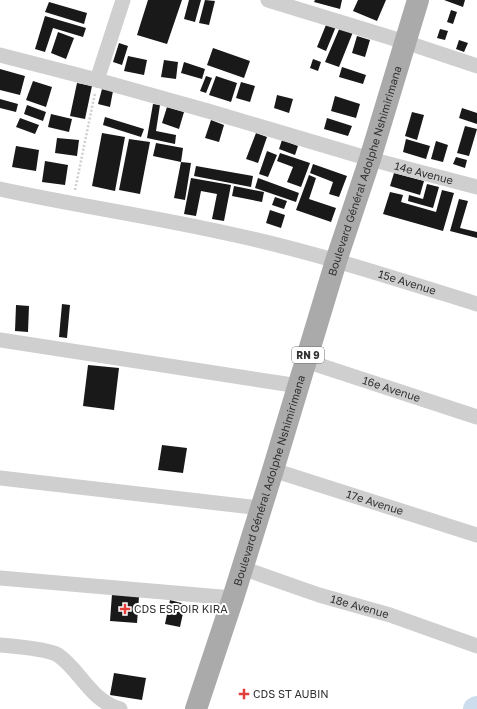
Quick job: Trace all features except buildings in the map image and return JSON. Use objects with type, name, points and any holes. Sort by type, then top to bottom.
[{"type":"main road","name":"Boulevard Général Adolphe Nshimirimana","points":[[196,709],[233,598],[418,0]]},
{"type":"street","points":[[98,80],[123,0]]},
{"type":"street","points":[[268,0],[405,42],[477,66]]},
{"type":"street","name":"14e Avenue","points":[[0,55],[98,80],[370,159],[477,187]]},
{"type":"street","name":"15e Avenue","points":[[0,189],[72,204],[189,224],[279,245],[477,304]]},
{"type":"street","points":[[0,340],[299,386]]},
{"type":"street","name":"16e Avenue","points":[[306,361],[477,417]]},
{"type":"street","name":"17e Avenue","points":[[273,470],[477,535]]},
{"type":"street","points":[[0,478],[261,508]]},
{"type":"street","name":"18e Avenue","points":[[242,568],[319,595],[390,615],[477,646]]},
{"type":"street","points":[[0,578],[233,598]]},
{"type":"street","points":[[0,645],[57,654],[96,696],[113,707],[120,709]]},
{"type":"path","points":[[72,204],[98,80]]},
{"type":"place","name":"CDS ESPOIR KIRA","points":[[125,609]]},
{"type":"place","name":"CDS ST AUBIN","points":[[244,694]]}]
